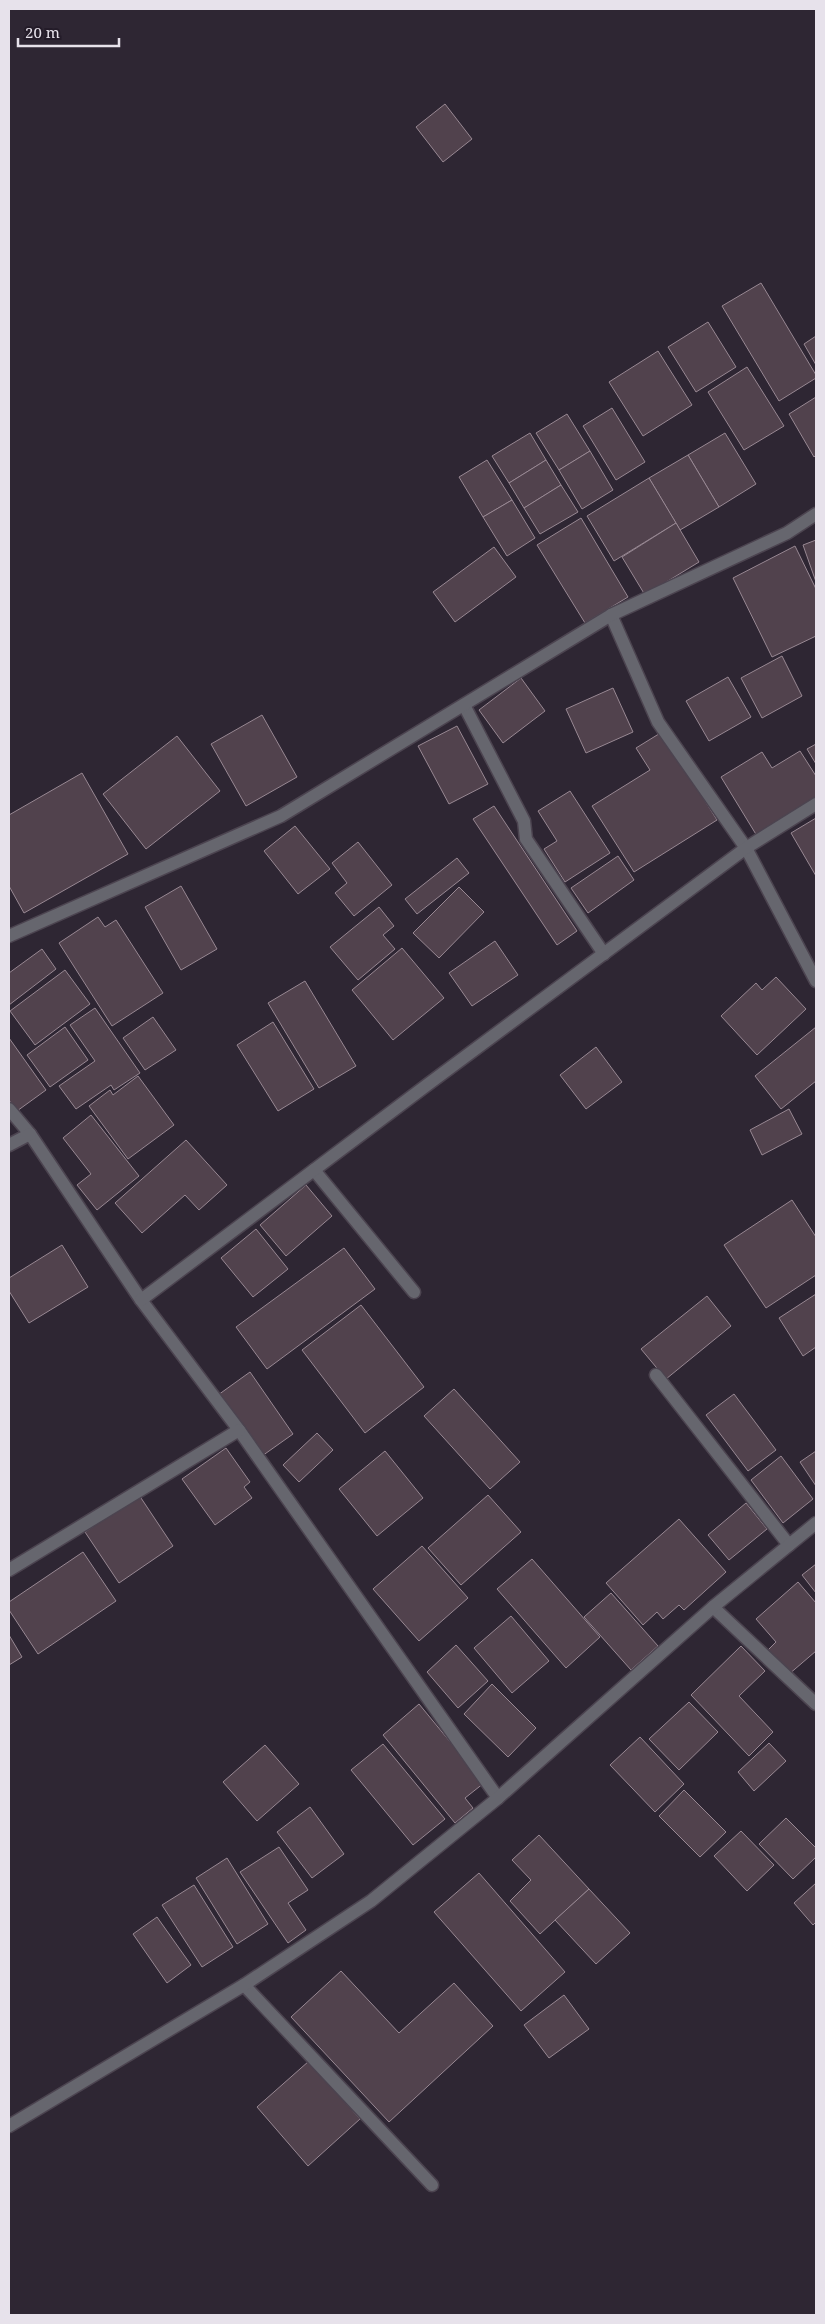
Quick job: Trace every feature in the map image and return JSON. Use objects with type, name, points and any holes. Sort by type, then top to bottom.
[{"type":"street","points":[[9,936],[282,816],[611,615],[786,533],[816,514]]},
{"type":"street","points":[[611,615],[658,722],[746,848],[816,981]]},
{"type":"street","points":[[464,704],[524,821],[526,839],[604,954]]},
{"type":"street","points":[[141,1300],[746,848],[816,804]]},
{"type":"street","points":[[9,1109],[30,1134],[141,1300],[239,1430],[498,1798]]},
{"type":"street","points":[[9,1146],[30,1134]]},
{"type":"street","points":[[314,1170],[414,1292]]},
{"type":"street","points":[[656,1374],[789,1545]]},
{"type":"street","points":[[9,1570],[239,1430]]},
{"type":"street","points":[[9,2126],[244,1985],[371,1901],[498,1798],[713,1607],[816,1523]]},
{"type":"street","points":[[713,1607],[816,1704]]},
{"type":"street","points":[[244,1985],[432,2185]]},
{"type":"building","points":[[445,104],[472,139],[443,162],[416,127]]},
{"type":"building","points":[[761,283],[816,375],[816,378],[779,401],[722,306]]},
{"type":"building","points":[[708,322],[736,367],[696,392],[668,347]]},
{"type":"building","points":[[816,336],[816,365],[804,344]]},
{"type":"building","points":[[658,351],[692,405],[643,436],[609,382]]},
{"type":"building","points":[[747,367],[784,426],[744,450],[708,392]]},
{"type":"building","points":[[816,397],[816,455],[814,457],[789,414]]},
{"type":"building","points":[[612,408],[645,462],[616,480],[583,426]]},
{"type":"building","points":[[567,414],[590,451],[559,470],[536,433]]},
{"type":"building","points":[[530,433],[546,460],[509,483],[492,456]]},
{"type":"building","points":[[725,433],[756,484],[719,507],[688,455]]},
{"type":"building","points":[[590,451],[613,490],[582,509],[559,470]]},
{"type":"building","points":[[688,455],[719,507],[680,530],[649,478]]},
{"type":"building","points":[[487,460],[512,500],[483,517],[459,477]]},
{"type":"building","points":[[546,460],[561,485],[524,508],[509,483]]},
{"type":"building","points":[[649,478],[676,523],[614,561],[587,516]]},
{"type":"building","points":[[561,485],[578,512],[540,534],[524,508]]},
{"type":"building","points":[[512,500],[535,538],[507,556],[483,517]]},
{"type":"building","points":[[581,518],[628,597],[585,623],[537,545]]},
{"type":"building","points":[[676,523],[699,562],[645,595],[622,557]]},
{"type":"building","points":[[816,540],[816,582],[803,545]]},
{"type":"building","points":[[795,546],[816,589],[816,636],[772,657],[733,578]]},
{"type":"building","points":[[494,547],[516,577],[455,622],[433,592]]},
{"type":"building","points":[[782,656],[802,696],[762,718],[741,678]]},
{"type":"building","points":[[728,677],[751,717],[709,741],[686,701]]},
{"type":"building","points":[[521,678],[545,711],[503,743],[479,710]]},
{"type":"building","points":[[613,688],[633,732],[586,753],[566,709]]},
{"type":"building","points":[[262,715],[297,777],[246,806],[211,744]]},
{"type":"building","points":[[457,726],[488,784],[449,804],[418,746]]},
{"type":"building","points":[[662,732],[717,820],[634,872],[592,806],[650,770],[636,748]]},
{"type":"building","points":[[177,736],[220,791],[146,849],[103,794]]},
{"type":"building","points":[[816,744],[816,764],[807,749]]},
{"type":"building","points":[[800,751],[816,776],[816,799],[757,836],[721,777],[762,752],[772,768]]},
{"type":"building","points":[[82,773],[128,854],[24,913],[9,886],[9,815]]},
{"type":"building","points":[[570,791],[610,853],[565,882],[544,849],[557,841],[538,811]]},
{"type":"building","points":[[494,806],[577,931],[557,945],[473,819]]},
{"type":"building","points":[[816,818],[816,876],[791,833]]},
{"type":"building","points":[[295,826],[330,869],[298,894],[264,851]]},
{"type":"building","points":[[358,842],[392,885],[354,916],[335,893],[347,883],[332,863]]},
{"type":"building","points":[[618,856],[634,880],[588,913],[571,888]]},
{"type":"building","points":[[457,858],[469,873],[417,914],[405,899]]},
{"type":"building","points":[[181,886],[217,949],[181,970],[145,907]]},
{"type":"building","points":[[459,887],[484,912],[439,958],[413,933]]},
{"type":"building","points":[[379,907],[394,926],[383,935],[395,949],[358,980],[330,947]]},
{"type":"building","points":[[98,917],[105,927],[116,920],[163,993],[112,1026],[59,943]]},
{"type":"building","points":[[495,941],[518,975],[472,1006],[449,973]]},
{"type":"building","points":[[402,948],[444,998],[393,1040],[352,990]]},
{"type":"building","points":[[42,949],[56,969],[9,1005],[9,973]]},
{"type":"building","points":[[65,970],[90,1004],[35,1045],[10,1011]]},
{"type":"building","points":[[776,977],[806,1009],[757,1055],[721,1016],[756,983],[762,990]]},
{"type":"building","points":[[305,981],[356,1066],[319,1088],[268,1003]]},
{"type":"building","points":[[95,1008],[140,1073],[114,1090],[111,1085],[76,1109],[59,1086],[95,1061],[70,1025]]},
{"type":"building","points":[[153,1017],[176,1050],[145,1070],[123,1038]]},
{"type":"building","points":[[273,1022],[314,1089],[278,1111],[237,1045]]},
{"type":"building","points":[[65,1027],[88,1060],[50,1087],[27,1055]]},
{"type":"building","points":[[816,1027],[816,1081],[781,1109],[755,1076]]},
{"type":"building","points":[[9,1038],[46,1090],[17,1111],[9,1100]]},
{"type":"building","points":[[596,1047],[622,1082],[586,1109],[560,1075]]},
{"type":"building","points":[[138,1076],[174,1125],[128,1159],[89,1106],[110,1090],[113,1095]]},
{"type":"building","points":[[789,1109],[802,1134],[762,1155],[750,1130]]},
{"type":"building","points":[[91,1115],[139,1176],[97,1210],[77,1185],[91,1174],[63,1138]]},
{"type":"building","points":[[186,1140],[227,1185],[199,1210],[185,1195],[142,1233],[115,1203]]},
{"type":"building","points":[[306,1185],[332,1216],[286,1256],[260,1225]]},
{"type":"building","points":[[792,1200],[816,1237],[816,1275],[766,1308],[724,1245]]},
{"type":"building","points":[[256,1229],[288,1269],[253,1297],[221,1258]]},
{"type":"building","points":[[62,1245],[88,1287],[29,1323],[9,1291],[9,1278]]},
{"type":"building","points":[[344,1248],[375,1289],[267,1369],[236,1327]]},
{"type":"building","points":[[816,1294],[816,1347],[803,1356],[779,1318]]},
{"type":"building","points":[[707,1296],[731,1326],[666,1379],[641,1349]]},
{"type":"building","points":[[361,1305],[424,1387],[365,1433],[302,1350]]},
{"type":"building","points":[[250,1372],[293,1434],[262,1456],[218,1395]]},
{"type":"building","points":[[454,1389],[520,1462],[490,1489],[424,1416]]},
{"type":"building","points":[[734,1394],[776,1450],[748,1471],[706,1415]]},
{"type":"building","points":[[317,1433],[333,1450],[299,1482],[283,1465]]},
{"type":"building","points":[[226,1448],[250,1482],[244,1487],[252,1498],[215,1525],[182,1479]]},
{"type":"building","points":[[385,1451],[423,1498],[377,1536],[339,1489]]},
{"type":"building","points":[[816,1451],[816,1486],[800,1462]]},
{"type":"building","points":[[781,1456],[813,1499],[783,1523],[751,1480]]},
{"type":"building","points":[[139,1495],[173,1546],[119,1583],[85,1532]]},
{"type":"building","points":[[488,1495],[521,1532],[461,1585],[428,1548]]},
{"type":"building","points":[[746,1503],[767,1529],[729,1560],[708,1535]]},
{"type":"building","points":[[679,1519],[726,1572],[684,1610],[679,1605],[663,1619],[657,1612],[643,1625],[606,1583]]},
{"type":"building","points":[[422,1546],[468,1598],[419,1641],[373,1589]]},
{"type":"building","points":[[83,1552],[116,1601],[38,1654],[9,1610],[9,1602]]},
{"type":"building","points":[[532,1559],[600,1637],[566,1668],[497,1589]]},
{"type":"building","points":[[816,1564],[816,1593],[802,1575]]},
{"type":"building","points":[[798,1582],[816,1603],[816,1651],[788,1675],[767,1651],[776,1642],[756,1619]]},
{"type":"building","points":[[611,1593],[658,1646],[631,1670],[584,1617]]},
{"type":"building","points":[[511,1616],[549,1661],[512,1693],[474,1648]]},
{"type":"building","points":[[9,1635],[22,1657],[9,1665]]},
{"type":"building","points":[[456,1645],[488,1681],[458,1708],[427,1672]]},
{"type":"building","points":[[741,1646],[765,1671],[739,1696],[773,1732],[749,1756],[691,1695]]},
{"type":"building","points":[[492,1684],[536,1728],[508,1757],[464,1714]]},
{"type":"building","points":[[689,1702],[718,1732],[679,1770],[649,1739]]},
{"type":"building","points":[[419,1704],[484,1783],[465,1798],[473,1808],[455,1823],[383,1735]]},
{"type":"building","points":[[640,1737],[684,1784],[655,1812],[610,1765]]},
{"type":"building","points":[[769,1743],[786,1761],[754,1791],[738,1772]]},
{"type":"building","points":[[383,1744],[445,1819],[413,1845],[351,1770]]},
{"type":"building","points":[[265,1745],[299,1784],[257,1821],[223,1782]]},
{"type":"building","points":[[684,1790],[726,1832],[700,1857],[659,1816]]},
{"type":"building","points":[[310,1807],[344,1854],[312,1878],[277,1832]]},
{"type":"building","points":[[786,1818],[816,1848],[816,1857],[793,1879],[759,1844]]},
{"type":"building","points":[[741,1831],[774,1865],[747,1891],[714,1856]]},
{"type":"building","points":[[539,1835],[589,1889],[540,1934],[510,1901],[531,1880],[512,1860]]},
{"type":"building","points":[[279,1847],[308,1890],[288,1903],[306,1930],[288,1943],[240,1872]]},
{"type":"building","points":[[227,1858],[268,1924],[237,1944],[196,1878]]},
{"type":"building","points":[[479,1873],[565,1972],[521,2011],[434,1912]]},
{"type":"building","points":[[816,1883],[816,1922],[813,1925],[794,1903]]},
{"type":"building","points":[[194,1885],[233,1947],[202,1967],[162,1905]]},
{"type":"building","points":[[589,1889],[630,1933],[596,1964],[555,1920]]},
{"type":"building","points":[[157,1917],[191,1965],[167,1983],[133,1934]]},
{"type":"building","points":[[341,1971],[399,2033],[454,1983],[493,2026],[389,2122],[291,2017]]},
{"type":"building","points":[[564,1995],[589,2029],[549,2058],[524,2025]]},
{"type":"building","points":[[309,2061],[360,2119],[308,2166],[257,2107]]}]
